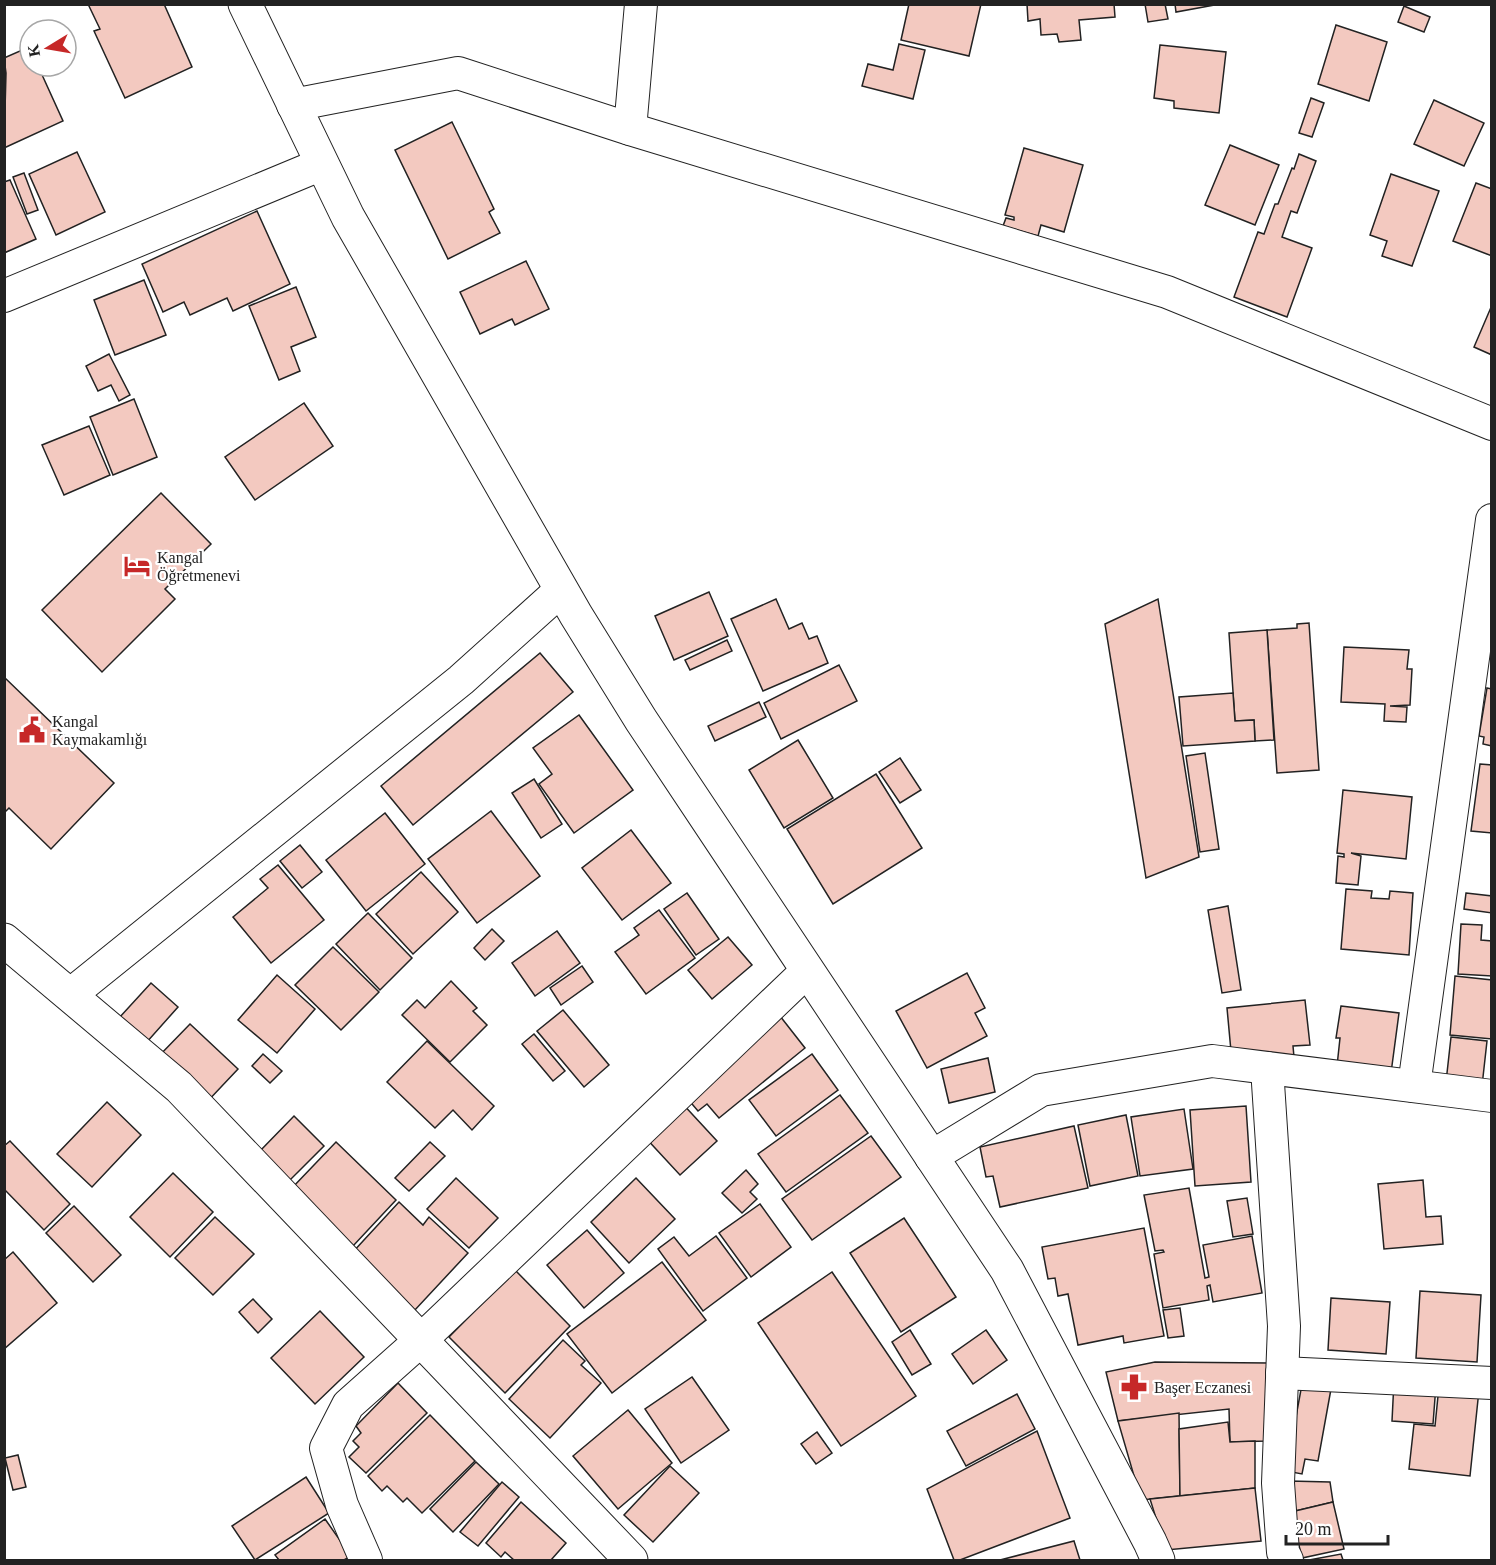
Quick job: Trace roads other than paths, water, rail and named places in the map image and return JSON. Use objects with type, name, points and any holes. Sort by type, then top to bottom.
[{"type":"street","points":[[245,4],[348,217],[561,590],[641,720],[1007,1270],[1158,1560]]},
{"type":"street","points":[[630,129],[641,4]]},
{"type":"street","points":[[293,105],[458,73],[630,129],[1167,292],[1491,424]]},
{"type":"street","points":[[4,296],[322,164]]},
{"type":"street","points":[[1414,1086],[1491,520]]},
{"type":"street","points":[[70,995],[461,680],[561,590]]},
{"type":"street","points":[[4,940],[179,1087],[631,1560]]},
{"type":"street","points":[[366,1560],[342,1504],[326,1448],[348,1405],[421,1340],[807,971]]},
{"type":"street","points":[[931,1156],[1041,1090],[1212,1061],[1491,1096]]},
{"type":"street","points":[[1267,1068],[1284,1326],[1278,1483],[1284,1552],[1287,1560]]},
{"type":"street","points":[[1282,1373],[1491,1383]]},
{"type":"place","name":"Kangal Öğretmenevi","points":[[137,566]]},
{"type":"place","name":"Kangal Kaymakamlığı","points":[[32,730]]},
{"type":"place","name":"Başer Eczanesi","points":[[1134,1387]]}]
